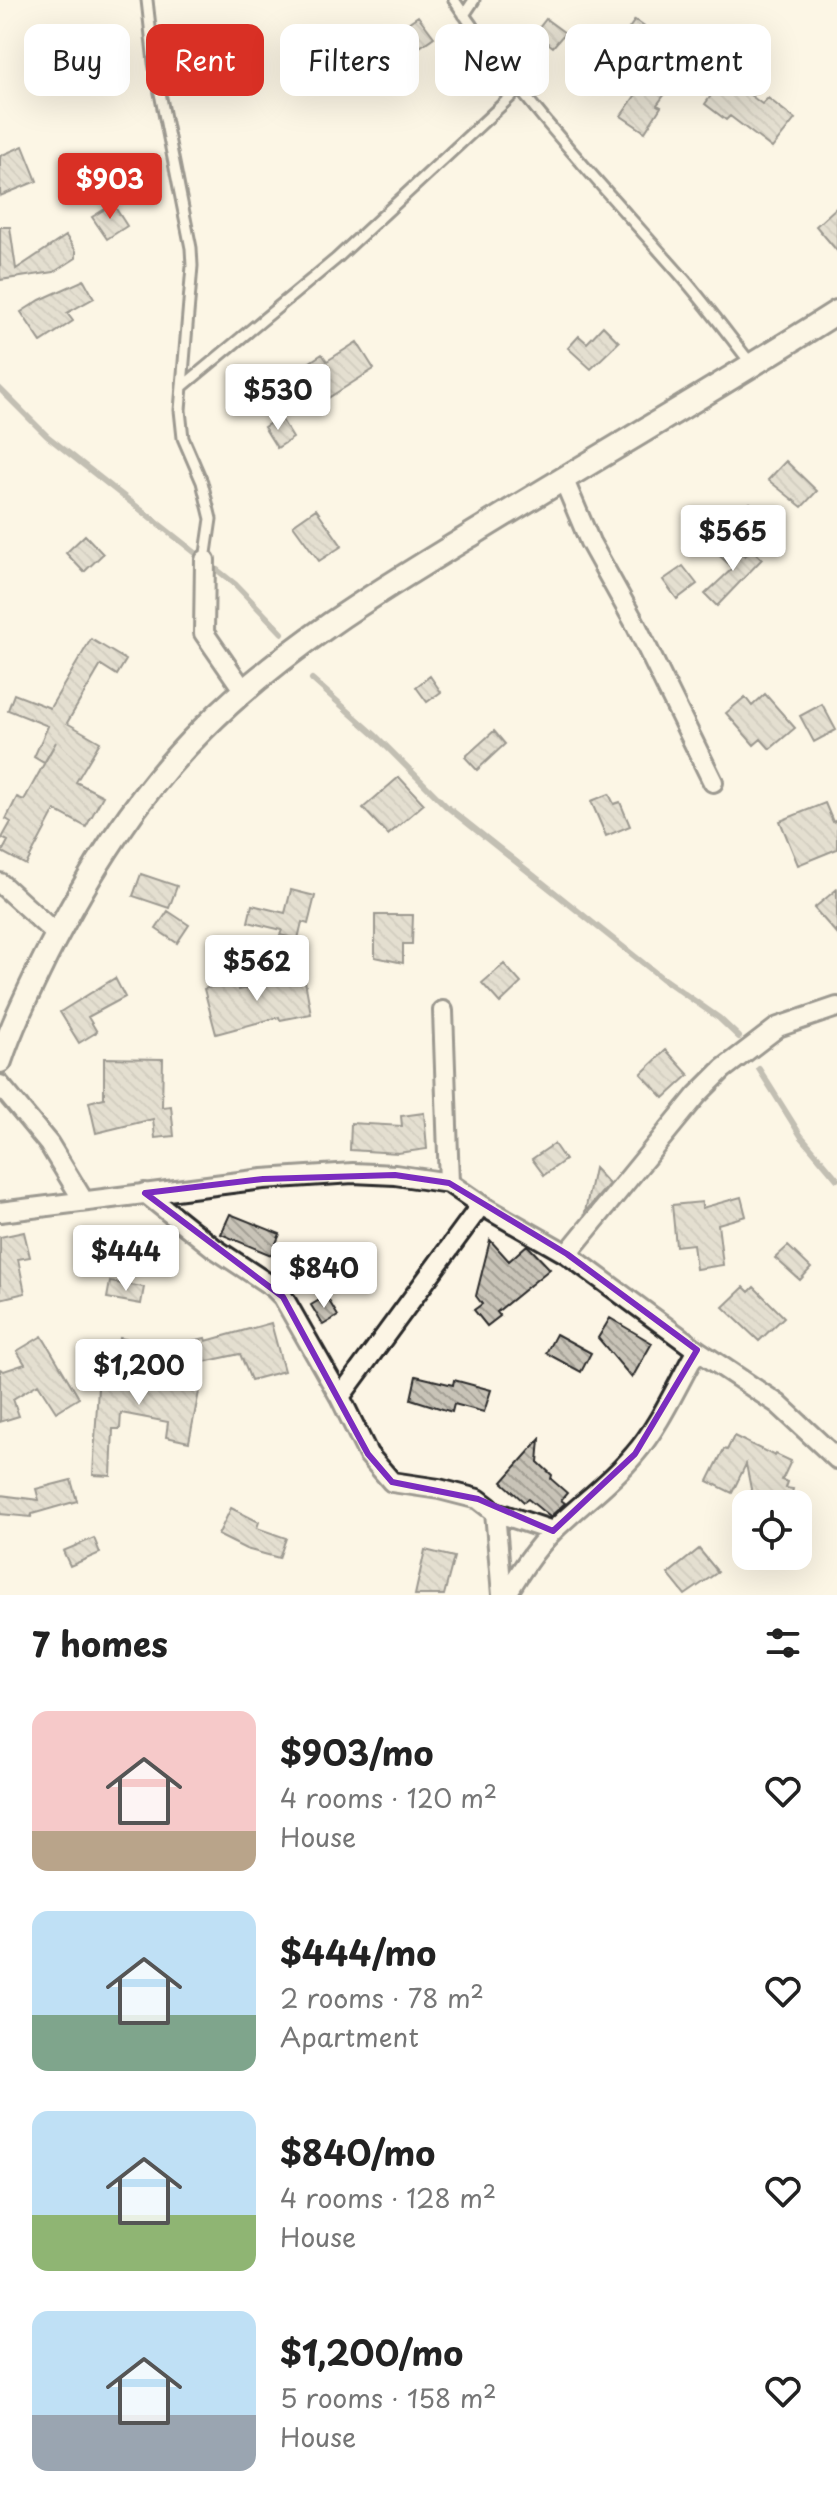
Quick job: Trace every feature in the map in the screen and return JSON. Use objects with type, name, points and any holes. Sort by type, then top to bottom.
[{"type":"street","points":[[0,1061],[9,1035],[57,935],[105,851],[167,766],[244,691],[347,612],[837,312]]},
{"type":"street","points":[[563,478],[590,542],[636,625],[713,782]]},
{"type":"street","points":[[205,560],[204,633],[244,691]]},
{"type":"street","points":[[0,883],[57,935]]},
{"type":"street","points":[[567,1254],[697,1095],[723,1069],[778,1027],[837,1007]]},
{"type":"street","points":[[443,1011],[449,1183]]},
{"type":"street","points":[[0,1085],[49,1144],[83,1200]]},
{"type":"street","points":[[0,1212],[263,1179],[353,1173],[449,1183],[567,1254],[697,1350],[778,1404],[837,1459]]},
{"type":"street","points":[[145,1193],[283,1297],[340,1397],[368,1454],[392,1482],[478,1499],[495,1512],[553,1531]]},
{"type":"street","points":[[340,1397],[481,1205]]},
{"type":"street","points":[[504,1595],[553,1531],[604,1487],[635,1454],[697,1350]]},
{"type":"street","points":[[495,1512],[504,1595]]},
{"type":"lane","points":[[147,0],[154,63],[191,248],[180,410],[183,438],[202,482],[211,519],[205,560]]},
{"type":"lane","points":[[454,0],[471,24]]},
{"type":"lane","points":[[464,15],[474,0]]},
{"type":"lane","points":[[183,386],[336,259],[511,96]]},
{"type":"lane","points":[[525,96],[587,172],[686,282],[753,366]]},
{"type":"highlighted area","points":[[395,1175],[449,1183],[567,1254],[697,1350],[635,1454],[553,1531],[478,1499],[392,1482],[368,1454],[283,1297],[145,1193],[263,1179]]},
{"type":"building","points":[[418,16],[434,37],[419,48],[419,24],[406,24]]},
{"type":"building","points":[[546,19],[565,33],[553,47],[549,44],[549,24],[542,24]]},
{"type":"building","points":[[635,96],[664,96],[657,105],[661,107],[645,132],[621,116]]},
{"type":"building","points":[[711,96],[751,96],[762,104],[768,98],[795,119],[772,148],[730,116],[726,120],[705,104]]},
{"type":"building","points":[[23,146],[37,181],[0,196],[0,156]]},
{"type":"building","points":[[113,204],[127,226],[107,239],[92,217]]},
{"type":"building","points":[[837,207],[837,251],[816,226]]},
{"type":"building","points":[[0,227],[10,227],[16,269],[66,236],[76,251],[76,258],[54,272],[0,280]]},
{"type":"building","points":[[84,280],[94,298],[67,313],[73,321],[41,342],[21,312]]},
{"type":"building","points":[[603,326],[619,342],[591,369],[568,348],[579,336],[587,343]]},
{"type":"building","points":[[357,342],[374,369],[317,405],[299,377],[308,372],[304,366],[322,354],[327,361]]},
{"type":"building","points":[[280,417],[293,438],[277,448],[264,427]]},
{"type":"building","points":[[786,461],[817,491],[802,507],[768,480]]},
{"type":"building","points":[[750,503],[770,526],[748,545],[728,523]]},
{"type":"building","points":[[316,509],[342,546],[319,561],[293,525]]},
{"type":"building","points":[[85,535],[103,554],[84,572],[66,553]]},
{"type":"building","points":[[732,544],[745,556],[752,549],[762,559],[717,606],[705,594],[733,568],[720,556]]},
{"type":"building","points":[[683,566],[697,584],[677,599],[663,580]]},
{"type":"building","points":[[91,639],[126,660],[117,675],[101,665],[67,723],[100,742],[76,782],[103,796],[86,827],[55,810],[26,865],[2,852],[8,841],[2,838],[11,822],[6,819],[17,797],[24,800],[56,742],[44,763],[34,757],[48,726],[8,710],[14,694],[50,708]]},
{"type":"building","points":[[430,676],[441,692],[427,702],[416,687]]},
{"type":"building","points":[[765,694],[795,728],[770,749],[761,739],[754,745],[726,713],[745,697],[752,706]]},
{"type":"building","points":[[822,704],[836,730],[814,742],[800,716]]},
{"type":"building","points":[[494,731],[505,744],[477,770],[465,757]]},
{"type":"building","points":[[399,777],[424,804],[388,835],[363,808]]},
{"type":"building","points":[[609,794],[614,804],[620,802],[630,826],[606,836],[591,801]]},
{"type":"building","points":[[825,803],[833,822],[837,820],[837,849],[798,865],[780,821]]},
{"type":"building","points":[[141,874],[177,886],[169,908],[133,896]]},
{"type":"building","points":[[837,889],[837,934],[814,908]]},
{"type":"building","points":[[291,890],[315,896],[308,924],[302,922],[298,939],[280,935],[282,930],[248,922],[252,905],[285,913]]},
{"type":"building","points":[[168,911],[189,925],[177,943],[156,929]]},
{"type":"building","points":[[375,915],[413,915],[412,944],[403,944],[403,963],[375,957]]},
{"type":"building","points":[[504,964],[521,983],[500,1003],[482,983]]},
{"type":"building","points":[[304,975],[311,1014],[280,1020],[279,1017],[216,1034],[204,989],[237,980],[239,990]]},
{"type":"building","points":[[115,978],[125,997],[88,1017],[97,1032],[79,1043],[60,1012]]},
{"type":"building","points":[[666,1050],[689,1075],[664,1098],[641,1074]]},
{"type":"building","points":[[104,1058],[163,1059],[162,1107],[171,1106],[174,1136],[155,1138],[153,1119],[96,1133],[89,1102],[104,1098]]},
{"type":"building","points":[[424,1113],[427,1149],[398,1153],[350,1150],[351,1123],[402,1126],[401,1116]]},
{"type":"building","points":[[554,1144],[565,1160],[544,1175],[532,1159]]},
{"type":"building","points":[[594,1168],[609,1184],[585,1212]]},
{"type":"building","points":[[741,1197],[746,1216],[718,1224],[723,1265],[696,1269],[693,1244],[676,1246],[672,1205],[702,1202],[702,1208]]},
{"type":"building","points":[[230,1214],[280,1234],[271,1255],[221,1234]]},
{"type":"building","points":[[24,1232],[30,1257],[18,1259],[25,1293],[0,1299],[0,1237]]},
{"type":"building","points":[[490,1240],[509,1261],[527,1245],[550,1269],[497,1312],[500,1316],[487,1326],[474,1310],[482,1304],[476,1296]]},
{"type":"building","points":[[788,1246],[811,1268],[800,1280],[775,1258]]},
{"type":"building","points":[[110,1282],[144,1287],[141,1304],[107,1298]]},
{"type":"building","points":[[744,1287],[749,1292],[754,1287],[784,1317],[759,1341],[723,1307]]},
{"type":"building","points":[[326,1296],[338,1316],[323,1325],[311,1305]]},
{"type":"building","points":[[610,1318],[652,1343],[632,1378],[598,1338]]},
{"type":"building","points":[[271,1323],[284,1371],[251,1380],[240,1354],[194,1364],[188,1342],[205,1338],[206,1341]]},
{"type":"building","points":[[556,1334],[591,1353],[581,1372],[546,1353]]},
{"type":"building","points":[[42,1336],[79,1398],[56,1412],[38,1384],[13,1399],[19,1416],[0,1422],[0,1369],[4,1371],[25,1364],[17,1351]]},
{"type":"building","points":[[120,1338],[138,1342],[129,1382],[172,1390],[173,1381],[200,1387],[189,1442],[166,1437],[168,1422],[121,1413],[120,1429],[113,1429],[111,1476],[93,1475],[98,1387],[109,1387]]},
{"type":"building","points":[[416,1376],[453,1385],[454,1380],[491,1390],[484,1412],[454,1404],[452,1412],[411,1399]]},
{"type":"building","points":[[734,1436],[791,1461],[782,1480],[788,1482],[786,1488],[793,1490],[751,1490],[746,1464],[732,1493],[708,1481],[724,1449],[727,1450]]},
{"type":"building","points":[[540,1439],[538,1462],[567,1493],[561,1500],[565,1503],[550,1517],[528,1499],[524,1502],[502,1482]]},
{"type":"building","points":[[71,1480],[77,1501],[32,1514],[31,1517],[0,1514],[0,1495],[39,1500],[36,1489]]},
{"type":"building","points":[[231,1508],[259,1522],[257,1528],[286,1538],[279,1558],[246,1549],[218,1535]]},
{"type":"building","points":[[94,1538],[100,1553],[70,1566],[63,1551]]},
{"type":"building","points":[[699,1549],[718,1572],[685,1595],[668,1574]]},
{"type":"building","points":[[425,1550],[454,1557],[444,1595],[415,1595]]},
{"type":"waterway","points":[[0,389],[47,436],[235,584],[282,633]]},
{"type":"waterway","points":[[312,679],[376,736],[446,806],[662,978],[719,1018],[739,1037]]},
{"type":"waterway","points":[[759,1069],[801,1136],[837,1179]]}]
